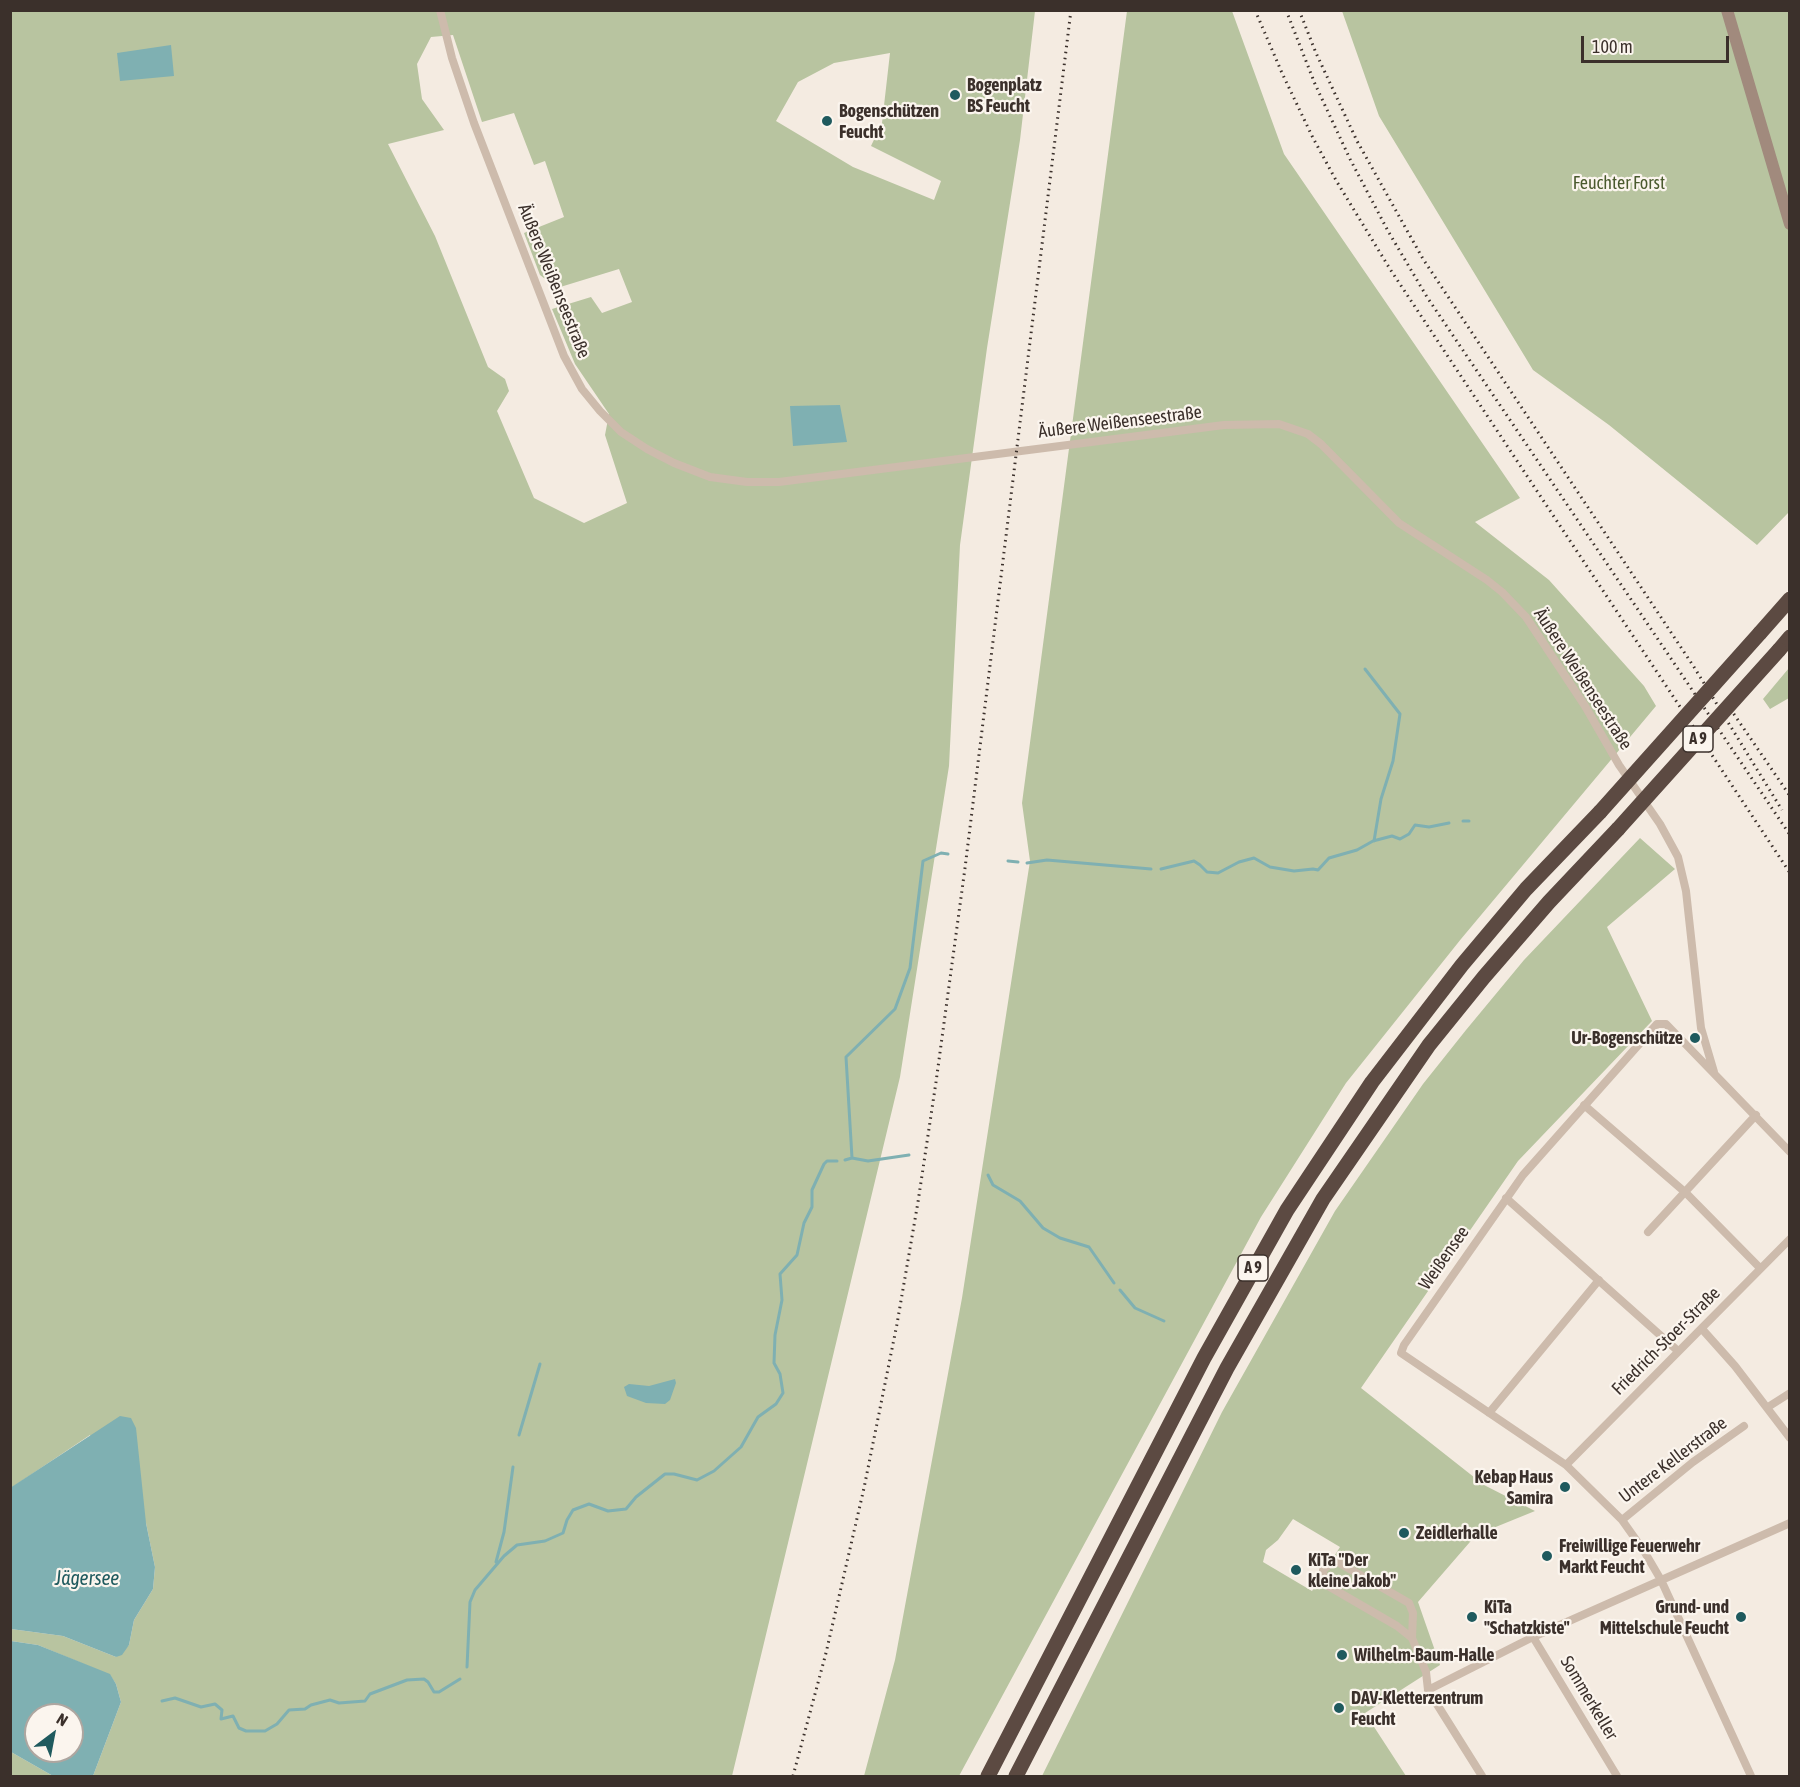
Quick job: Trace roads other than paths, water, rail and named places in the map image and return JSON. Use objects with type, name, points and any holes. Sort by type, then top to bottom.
[{"type":"highway","name":"A 9","points":[[988,1776],[1204,1358],[1287,1210],[1372,1082],[1442,990],[1526,889],[1600,812],[1790,599]]},
{"type":"highway","name":"A 9","points":[[1016,1776],[1227,1368],[1323,1199],[1393,1094],[1484,977],[1549,902],[1618,829],[1790,637]]},
{"type":"main road","points":[[1727,10],[1790,224]]},
{"type":"street","name":"Äußere Weißenseestraße","points":[[440,10],[452,58],[474,123],[564,356],[582,389],[600,411],[621,432],[665,459],[710,477],[747,482],[779,482],[1224,425],[1279,424],[1308,434],[1322,444],[1399,523],[1487,580],[1526,617],[1585,706],[1619,765],[1660,824],[1678,857],[1686,891],[1701,1028],[1714,1072]]},
{"type":"street","points":[[1678,1351],[1506,1198],[1523,1175],[1657,1024],[1666,1024],[1790,1152]]},
{"type":"street","points":[[1584,1106],[1686,1193],[1760,1268]]},
{"type":"street","points":[[1648,1232],[1756,1115]]},
{"type":"street","name":"Weißensee","points":[[1506,1198],[1404,1345],[1401,1353],[1566,1465]]},
{"type":"street","name":"Friedrich-Stoer-Straße","points":[[1566,1465],[1790,1239]]},
{"type":"street","points":[[1489,1413],[1599,1280]]},
{"type":"street","points":[[1702,1329],[1735,1366],[1790,1438]]},
{"type":"street","points":[[1768,1407],[1790,1393]]},
{"type":"street","name":"Untere Kellerstraße","points":[[1622,1520],[1693,1462],[1744,1426]]},
{"type":"street","name":"Untere Kellerstraße","points":[[1566,1465],[1622,1520],[1644,1551],[1661,1580],[1751,1776]]},
{"type":"street","points":[[1428,1690],[1533,1637],[1790,1523]]},
{"type":"street","points":[[1412,1638],[1397,1626],[1323,1583],[1323,1570],[1334,1560],[1409,1603],[1413,1613],[1412,1638],[1426,1672],[1428,1690],[1482,1776]]},
{"type":"street","name":"Sommerkeller","points":[[1533,1637],[1617,1776]]},
{"type":"water","points":[[171,45],[174,76],[120,81],[117,53]]},
{"type":"water","points":[[840,405],[847,442],[793,446],[790,406]]},
{"type":"water","points":[[675,1379],[676,1383],[670,1400],[665,1404],[646,1403],[627,1396],[624,1387],[629,1384],[649,1386]]},
{"type":"water","name":"Jägersee","points":[[120,1416],[131,1418],[136,1428],[146,1523],[155,1567],[153,1589],[134,1620],[129,1645],[122,1655],[116,1657],[63,1636],[11,1629],[10,1488]]},
{"type":"water","points":[[11,1641],[38,1645],[110,1674],[116,1684],[121,1702],[93,1776],[53,1776],[30,1763],[84,1763],[84,1703],[24,1703],[24,1759],[11,1752]]},
{"type":"waterway","points":[[1365,669],[1400,714],[1393,761],[1381,799],[1374,841]]},
{"type":"waterway","points":[[1463,821],[1469,821]]},
{"type":"waterway","points":[[1161,869],[1194,861],[1207,872],[1218,873],[1239,862],[1254,858],[1270,867],[1294,871],[1318,870],[1329,858],[1357,850],[1373,841],[1392,836],[1400,839],[1409,834],[1415,825],[1429,827],[1449,823]]},
{"type":"waterway","points":[[852,1158],[846,1057],[895,1009],[910,968],[923,861],[941,853],[948,854]]},
{"type":"waterway","points":[[1027,863],[1047,860],[1151,869]]},
{"type":"waterway","points":[[1008,861],[1018,862]]},
{"type":"waterway","points":[[845,1160],[852,1158],[868,1161],[909,1155]]},
{"type":"waterway","points":[[467,1667],[470,1602],[475,1590],[504,1556],[517,1545],[545,1541],[563,1533],[573,1510],[589,1504],[608,1511],[626,1509],[636,1497],[665,1474],[697,1480],[714,1471],[741,1447],[758,1417],[776,1404],[783,1393],[780,1374],[774,1363],[775,1335],[782,1300],[780,1274],[797,1255],[804,1223],[812,1207],[812,1190],[824,1164],[827,1161],[837,1161]]},
{"type":"waterway","points":[[988,1175],[993,1185],[1020,1201],[1043,1228],[1060,1238],[1089,1247],[1114,1283]]},
{"type":"waterway","points":[[1120,1290],[1135,1308],[1164,1321]]},
{"type":"waterway","points":[[519,1435],[540,1364]]},
{"type":"waterway","points":[[496,1562],[504,1532],[513,1467]]},
{"type":"waterway","points":[[162,1701],[175,1698],[201,1707],[215,1704],[222,1710],[221,1719],[233,1716],[239,1728],[246,1731],[265,1731],[277,1724],[289,1710],[305,1709],[330,1700],[339,1703],[365,1701],[370,1694],[407,1680],[424,1679],[434,1692],[439,1692],[460,1679]]},
{"type":"railway","points":[[793,1776],[826,1653],[864,1488],[897,1324],[918,1202],[965,868],[1071,10]]},
{"type":"railway","points":[[1255,10],[1313,138],[1390,269],[1790,873]]},
{"type":"railway","points":[[1286,10],[1315,84],[1350,159],[1388,231],[1427,297],[1790,835]]},
{"type":"railway","points":[[1299,10],[1316,53],[1357,141],[1423,259],[1694,667],[1782,810]]},
{"type":"railway","points":[[1727,704],[1790,796]]},
{"type":"place","name":"Bogenplatz BS Feucht","points":[[955,95]]},
{"type":"place","name":"Bogenschützen Feucht","points":[[827,121]]},
{"type":"place","name":"Ur-Bogenschütze","points":[[1695,1038]]},
{"type":"place","name":"Kebap Haus Samira","points":[[1565,1487]]},
{"type":"place","name":"Zeidlerhalle","points":[[1404,1533]]},
{"type":"place","name":"Freiwillige Feuerwehr Markt Feucht","points":[[1547,1556]]},
{"type":"place","name":"KiTa \"Der kleine Jakob\"","points":[[1296,1570]]},
{"type":"place","name":"KiTa \"Schatzkiste\"","points":[[1472,1617]]},
{"type":"place","name":"Grund- und Mittelschule Feucht","points":[[1741,1617]]},
{"type":"place","name":"Wilhelm-Baum-Halle","points":[[1342,1655]]},
{"type":"place","name":"DAV-Kletterzentrum Feucht","points":[[1339,1708]]},
{"type":"park label","name":"Feuchter Forst","points":[[1619,183]]}]
